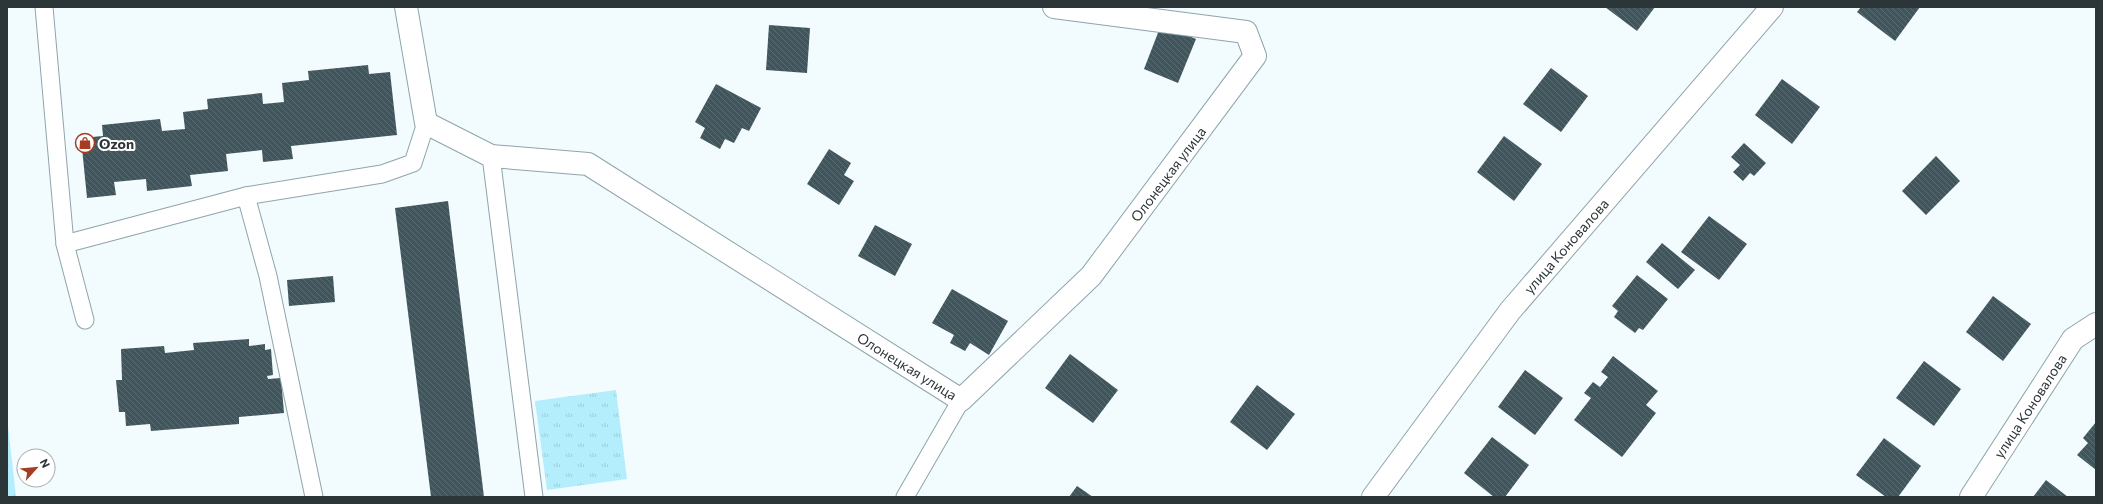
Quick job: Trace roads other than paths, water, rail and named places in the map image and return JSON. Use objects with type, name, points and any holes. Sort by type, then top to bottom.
[{"type":"street","points":[[406,7],[426,123]]},
{"type":"street","name":"Олонецкая улица","points":[[426,123],[491,156],[588,164],[961,400],[1091,276],[1255,56],[1246,32],[1054,7]]},
{"type":"street","name":"улица Коновалова","points":[[1374,497],[1510,311],[1772,7]]},
{"type":"street","name":"улица Коновалова","points":[[1971,497],[2073,339],[2096,324]]},
{"type":"lane","points":[[44,7],[65,244],[85,320]]},
{"type":"lane","points":[[65,244],[246,196],[382,174],[413,163],[426,123]]},
{"type":"lane","points":[[491,156],[534,497]]},
{"type":"lane","points":[[246,196],[268,276],[314,497]]},
{"type":"lane","points":[[906,497],[961,400]]},
{"type":"place","name":"Ozon","points":[[85,143]]}]
